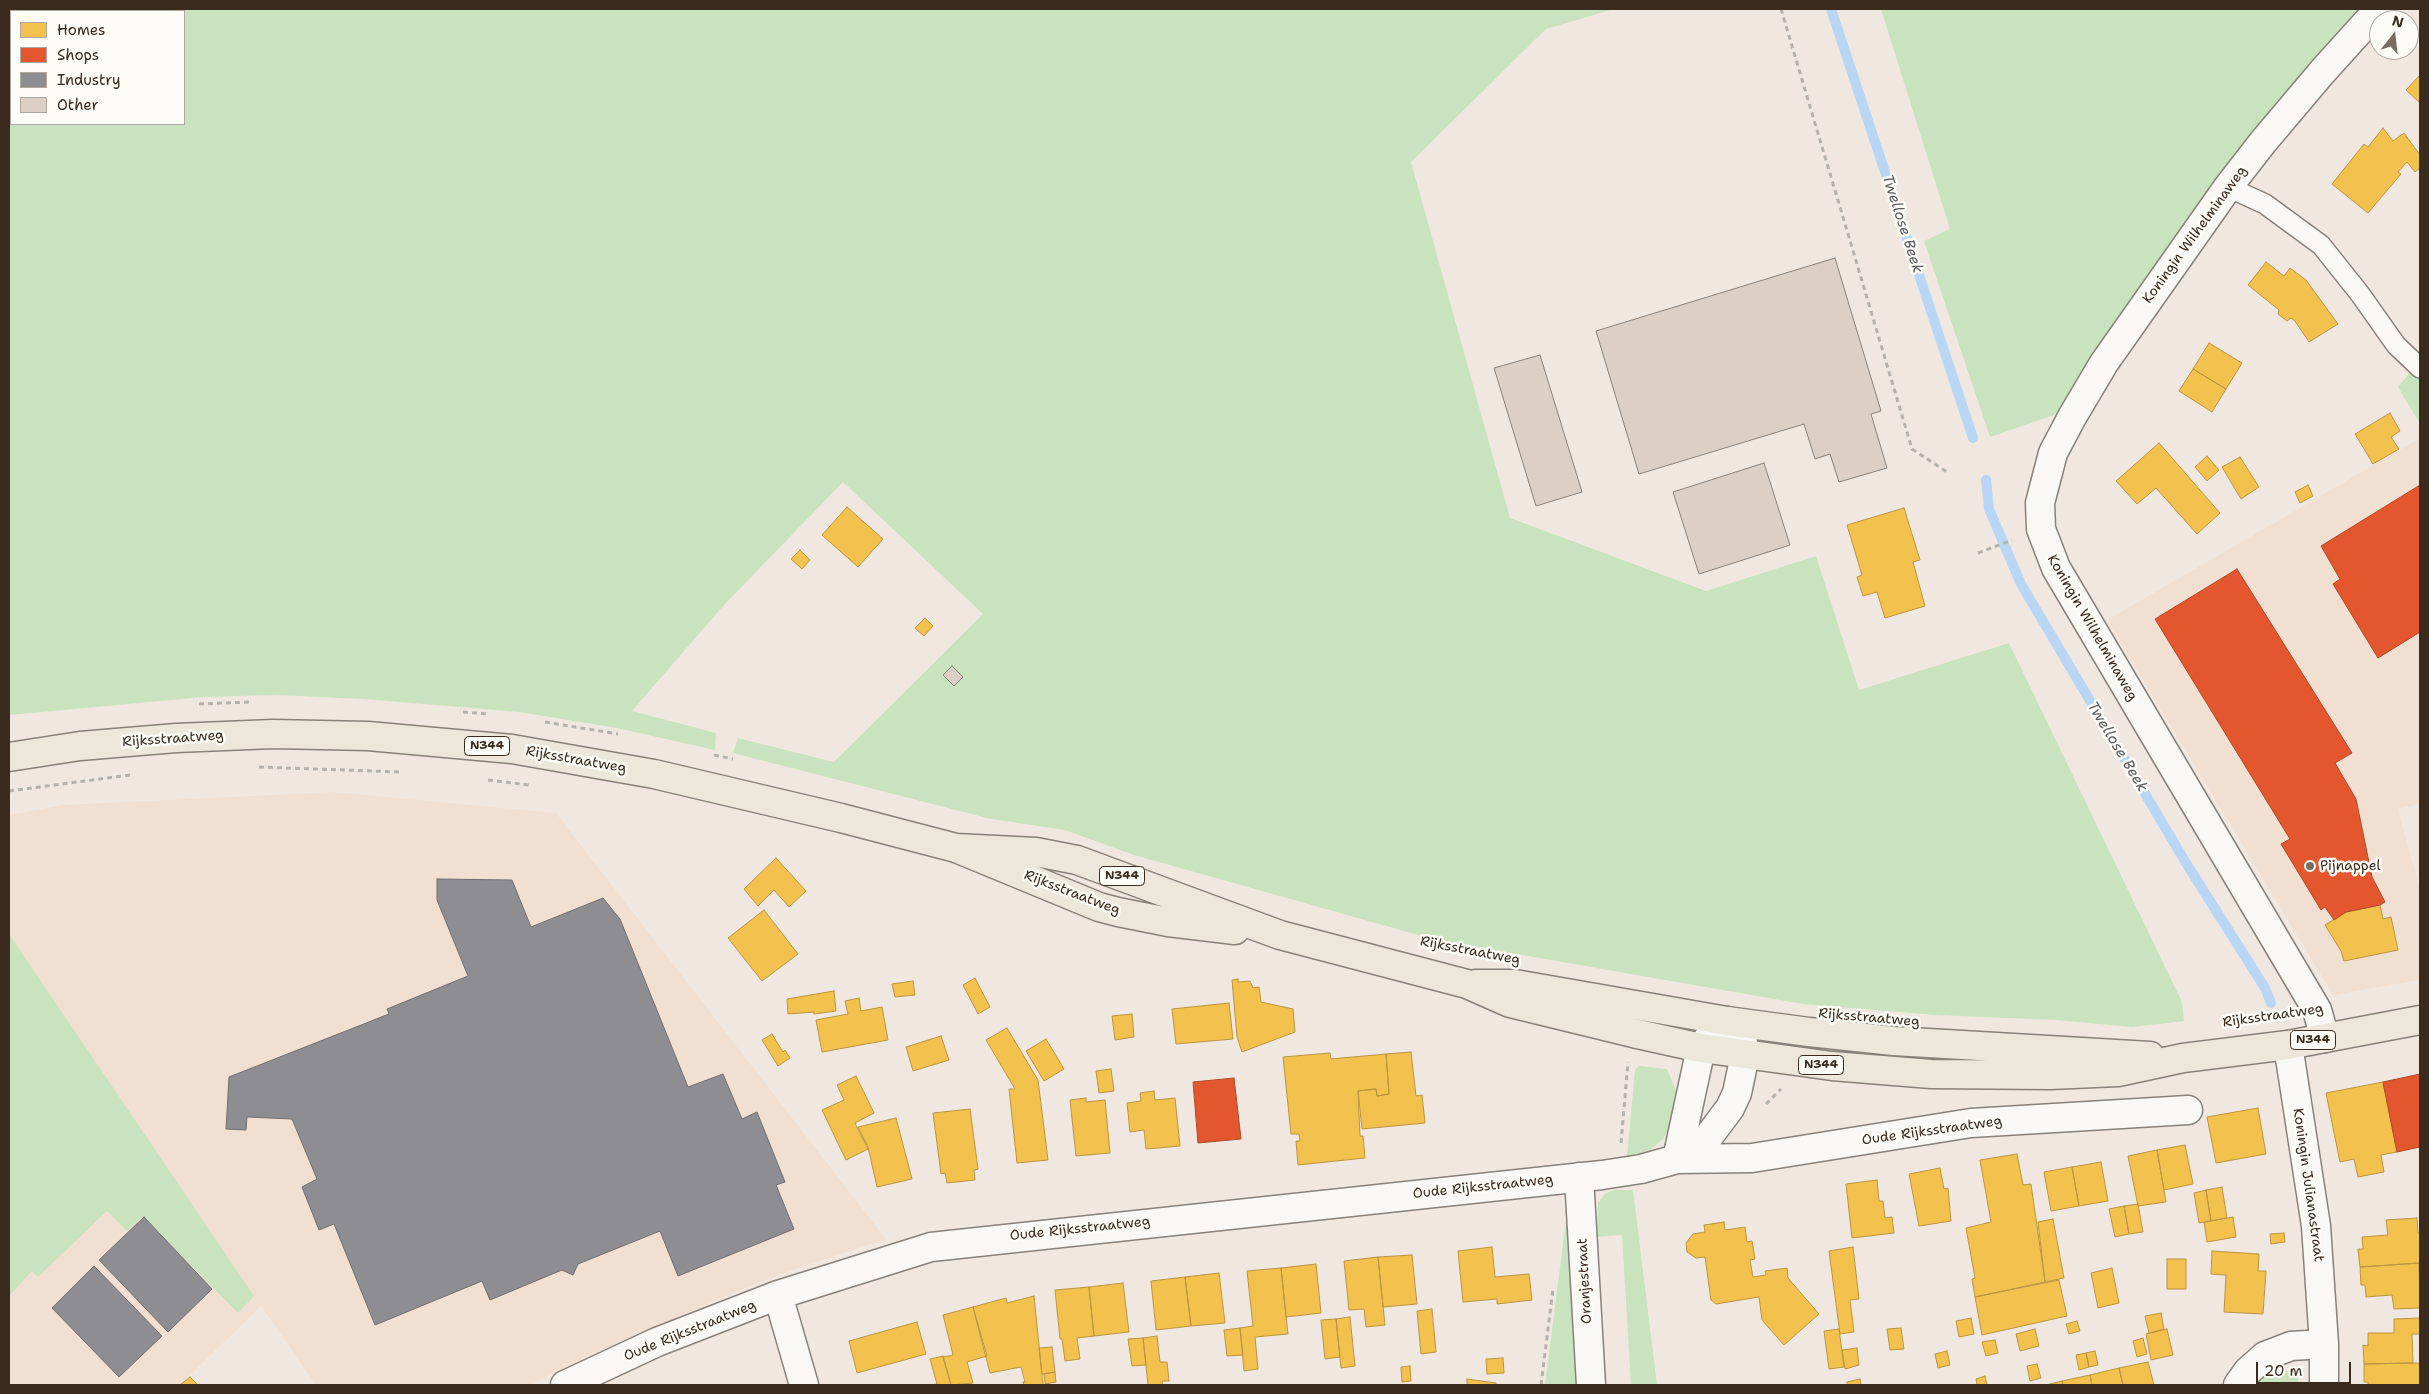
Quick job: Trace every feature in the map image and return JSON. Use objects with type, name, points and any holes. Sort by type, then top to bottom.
[{"type":"main road","name":"Rijksstraatweg","points":[[9,757],[127,742],[244,735],[368,736],[512,749],[654,774],[956,848],[1099,907],[1118,912],[1168,922],[1280,935]]},
{"type":"main road","name":"Rijksstraatweg","points":[[956,848],[1036,852],[1077,860],[1280,935],[1467,984],[1510,1003],[1633,1034],[1702,1048],[1832,1066],[1922,1074],[1993,1076],[2118,1072],[2183,1058],[2288,1045],[2420,1020]]},
{"type":"main road","name":"Rijksstraatweg","points":[[1467,984],[1515,984],[1727,1021],[1894,1041],[2183,1058]]},
{"type":"street","name":"Koningin Wilhelminaweg","points":[[2324,1038],[2317,1010],[2056,568],[2046,545],[2039,516],[2046,475],[2053,453],[2072,416],[2104,362],[2228,187],[2323,71],[2379,9]]},
{"type":"street","points":[[1677,1159],[1702,1048],[1716,1028],[1727,1021],[1737,1031],[1743,1043],[1745,1055]]},
{"type":"street","name":"Koningin Julianastraat","points":[[2288,1045],[2316,1226],[2324,1344],[2324,1385]]},
{"type":"street","name":"Oude Rijksstraatweg","points":[[571,1384],[656,1342],[778,1295],[900,1255],[948,1244],[1579,1177],[1641,1169],[1677,1159],[1696,1148],[1709,1136],[1730,1108],[1737,1093],[1745,1055]]},
{"type":"street","name":"Oude Rijksstraatweg","points":[[1677,1159],[1752,1158],[1971,1123],[2188,1110]]},
{"type":"street","name":"Oranjestraat","points":[[1579,1177],[1591,1385]]},
{"type":"street","points":[[778,1295],[804,1385]]},
{"type":"street","points":[[2238,1385],[2255,1364],[2271,1353],[2291,1346],[2324,1344]]},
{"type":"lane","points":[[2228,187],[2266,204],[2320,245],[2360,294],[2396,345],[2420,368]]},
{"type":"path","points":[[1781,9],[1912,449],[1947,472]]},
{"type":"path","points":[[1978,553],[2014,539]]},
{"type":"path","points":[[257,767],[402,772]]},
{"type":"path","points":[[9,791],[140,773]]},
{"type":"path","points":[[482,779],[535,786]]},
{"type":"path","points":[[1618,1172],[1633,1034]]},
{"type":"shaded area","points":[[2420,438],[2420,804],[2398,809],[2420,890],[2420,980],[2333,995],[2107,620]]},
{"type":"shaded area","points":[[334,792],[556,813],[886,1239],[792,1270],[736,1292],[589,1355],[531,1385],[316,1385],[261,1306],[180,1385],[9,1385],[9,815],[63,805]]},
{"type":"green space","points":[[9,9],[1614,9],[1546,29],[1411,162],[1510,518],[1706,591],[1816,556],[1859,690],[2009,643],[2182,1002],[2184,1021],[2132,1027],[2056,1020],[1936,1015],[1803,1004],[1436,940],[1134,855],[1065,830],[991,819],[733,753],[738,738],[834,762],[983,614],[843,482],[724,605],[632,711],[716,733],[715,750],[617,728],[519,712],[364,699],[276,695],[204,697],[9,715]]},
{"type":"green space","points":[[1881,9],[2360,9],[2280,105],[2063,412],[1990,437],[1924,241],[1950,229]]},
{"type":"green space","points":[[2420,360],[2420,424],[2398,387]]},
{"type":"green space","points":[[9,934],[254,1296],[238,1313],[143,1216],[127,1231],[107,1211],[38,1277],[32,1271],[9,1296]]},
{"type":"green space","points":[[1639,1066],[1667,1069],[1676,1091],[1675,1106],[1672,1121],[1664,1138],[1650,1150],[1627,1157],[1635,1070]]},
{"type":"green space","points":[[1614,1190],[1633,1190],[1657,1385],[1631,1385],[1622,1235],[1597,1237],[1598,1203],[1606,1193]]},
{"type":"green space","points":[[1566,1221],[1569,1234],[1577,1385],[1545,1385]]},
{"type":"green space","points":[[2275,1370],[2298,1372],[2298,1382],[2302,1385],[2255,1385],[2261,1378]]},
{"type":"building: Homes","points":[[2420,75],[2420,103],[2406,90]]},
{"type":"building: Homes","points":[[2383,128],[2393,141],[2404,133],[2420,155],[2420,168],[2415,172],[2407,162],[2398,172],[2401,174],[2368,213],[2332,184],[2364,144],[2368,147]]},
{"type":"building: Homes","points":[[2266,262],[2284,276],[2290,268],[2306,280],[2338,324],[2309,342],[2295,321],[2291,318],[2287,321],[2278,314],[2279,310],[2248,285]]},
{"type":"building: Homes","points":[[2209,343],[2242,363],[2226,389],[2193,369]]},
{"type":"building: Homes","points":[[2193,369],[2226,389],[2212,412],[2179,391]]},
{"type":"building: Homes","points":[[2390,413],[2400,431],[2391,437],[2399,449],[2373,464],[2355,434]]},
{"type":"building: Homes","points":[[2159,443],[2220,513],[2197,534],[2156,488],[2137,504],[2116,481]]},
{"type":"building: Homes","points":[[2207,456],[2219,470],[2207,481],[2195,467]]},
{"type":"building: Homes","points":[[2240,457],[2259,487],[2241,499],[2222,467]]},
{"type":"building: Homes","points":[[2308,485],[2313,496],[2300,503],[2295,492]]},
{"type":"building: Homes","points":[[847,507],[883,539],[858,567],[822,535]]},
{"type":"building: Homes","points":[[1904,508],[1920,560],[1913,562],[1925,606],[1885,618],[1877,592],[1863,596],[1857,577],[1862,575],[1847,525]]},
{"type":"building: Homes","points":[[800,550],[810,560],[802,569],[791,559]]},
{"type":"building: Homes","points":[[925,618],[933,626],[924,636],[915,628]]},
{"type":"building: Homes","points":[[776,858],[806,891],[789,907],[774,890],[758,906],[744,889]]},
{"type":"building: Homes","points":[[2380,905],[2383,919],[2391,917],[2398,950],[2344,961],[2341,951],[2325,925],[2346,912]]},
{"type":"building: Homes","points":[[764,910],[798,954],[762,981],[728,938]]},
{"type":"building: Homes","points":[[975,978],[990,1007],[978,1014],[963,985]]},
{"type":"building: Homes","points":[[1238,979],[1238,982],[1250,981],[1253,988],[1259,987],[1261,1002],[1293,1009],[1295,1032],[1242,1052],[1237,1037],[1232,980]]},
{"type":"building: Homes","points":[[913,981],[915,995],[895,997],[892,984]]},
{"type":"building: Homes","points":[[834,991],[836,1011],[814,1014],[814,1012],[788,1014],[787,999]]},
{"type":"building: Homes","points":[[859,998],[861,1011],[882,1007],[888,1040],[822,1052],[816,1020],[848,1014],[845,1001]]},
{"type":"building: Homes","points":[[1229,1003],[1233,1039],[1176,1044],[1172,1009]]},
{"type":"building: Homes","points":[[1132,1014],[1134,1037],[1115,1040],[1112,1016]]},
{"type":"building: Homes","points":[[1007,1028],[1038,1080],[1048,1160],[1017,1163],[1009,1089],[1015,1089],[986,1040]]},
{"type":"building: Homes","points":[[772,1034],[783,1052],[785,1050],[790,1058],[778,1066],[762,1040]]},
{"type":"building: Homes","points":[[941,1036],[949,1060],[913,1071],[906,1047]]},
{"type":"building: Homes","points":[[1046,1039],[1064,1069],[1044,1081],[1026,1051]]},
{"type":"building: Homes","points":[[1411,1052],[1416,1096],[1422,1095],[1425,1123],[1362,1129],[1358,1091],[1376,1089],[1377,1096],[1389,1094],[1386,1054]]},
{"type":"building: Homes","points":[[1330,1053],[1331,1059],[1386,1054],[1389,1094],[1377,1096],[1376,1089],[1358,1091],[1360,1136],[1363,1136],[1365,1158],[1298,1165],[1296,1141],[1300,1141],[1299,1134],[1291,1134],[1283,1057]]},
{"type":"building: Homes","points":[[1111,1069],[1114,1091],[1099,1093],[1096,1071]]},
{"type":"building: Homes","points":[[856,1076],[874,1113],[855,1123],[868,1149],[846,1160],[822,1110],[844,1100],[837,1085]]},
{"type":"building: Homes","points":[[2383,1082],[2397,1152],[2381,1155],[2384,1172],[2358,1177],[2354,1159],[2340,1162],[2326,1093]]},
{"type":"building: Homes","points":[[1154,1091],[1155,1100],[1175,1098],[1180,1146],[1146,1149],[1144,1130],[1130,1132],[1127,1103],[1141,1101],[1140,1093]]},
{"type":"building: Homes","points":[[1086,1098],[1086,1102],[1105,1100],[1110,1153],[1076,1156],[1070,1100]]},
{"type":"building: Homes","points":[[2258,1108],[2266,1154],[2216,1163],[2207,1117]]},
{"type":"building: Homes","points":[[970,1109],[978,1169],[974,1170],[975,1180],[947,1183],[945,1173],[941,1174],[933,1113]]},
{"type":"building: Homes","points":[[896,1118],[912,1179],[877,1187],[868,1147],[858,1127]]},
{"type":"building: Homes","points":[[2185,1145],[2193,1184],[2164,1190],[2157,1150]]},
{"type":"building: Homes","points":[[2157,1150],[2166,1202],[2138,1206],[2128,1156]]},
{"type":"building: Homes","points":[[2017,1154],[2023,1185],[2031,1184],[2045,1282],[1975,1297],[1972,1279],[1975,1278],[1966,1228],[1991,1222],[1980,1160]]},
{"type":"building: Homes","points":[[2101,1162],[2108,1201],[2079,1206],[2072,1167]]},
{"type":"building: Homes","points":[[2072,1167],[2079,1206],[2051,1211],[2044,1172]]},
{"type":"building: Homes","points":[[1940,1168],[1944,1189],[1948,1188],[1951,1221],[1919,1226],[1909,1174]]},
{"type":"building: Homes","points":[[1877,1180],[1879,1201],[1883,1201],[1885,1218],[1892,1217],[1894,1233],[1852,1238],[1846,1184]]},
{"type":"building: Homes","points":[[2222,1187],[2227,1218],[2211,1221],[2206,1190]]},
{"type":"building: Homes","points":[[2206,1190],[2211,1221],[2199,1223],[2194,1193]]},
{"type":"building: Homes","points":[[2138,1204],[2143,1232],[2129,1234],[2124,1206]]},
{"type":"building: Homes","points":[[2124,1206],[2129,1234],[2115,1237],[2109,1209]]},
{"type":"building: Homes","points":[[2233,1217],[2236,1237],[2207,1242],[2204,1222]]},
{"type":"building: Homes","points":[[2417,1218],[2418,1233],[2420,1233],[2420,1263],[2360,1267],[2358,1249],[2363,1249],[2362,1237],[2388,1235],[2386,1220]]},
{"type":"building: Homes","points":[[2053,1219],[2064,1278],[2045,1282],[2038,1222]]},
{"type":"building: Homes","points":[[1724,1222],[1725,1230],[1745,1227],[1747,1242],[1752,1241],[1755,1259],[1750,1260],[1753,1277],[1766,1275],[1765,1271],[1787,1268],[1788,1278],[1819,1314],[1784,1345],[1762,1320],[1759,1297],[1716,1304],[1711,1300],[1705,1257],[1696,1258],[1687,1252],[1686,1243],[1693,1234],[1705,1232],[1704,1225]]},
{"type":"building: Homes","points":[[2284,1233],[2285,1242],[2271,1244],[2270,1234]]},
{"type":"building: Homes","points":[[1492,1247],[1495,1277],[1529,1274],[1532,1300],[1497,1304],[1497,1299],[1463,1302],[1458,1251]]},
{"type":"building: Homes","points":[[1853,1247],[1859,1299],[1850,1300],[1854,1332],[1840,1334],[1829,1251]]},
{"type":"building: Homes","points":[[2212,1251],[2259,1254],[2258,1271],[2266,1271],[2263,1314],[2224,1312],[2226,1275],[2211,1274]]},
{"type":"building: Homes","points":[[1412,1255],[1417,1304],[1383,1307],[1378,1257]]},
{"type":"building: Homes","points":[[1378,1257],[1385,1325],[1366,1327],[1364,1309],[1349,1310],[1344,1261]]},
{"type":"building: Homes","points":[[2167,1259],[2186,1259],[2186,1289],[2167,1289]]},
{"type":"building: Homes","points":[[2419,1263],[2420,1308],[2394,1309],[2392,1295],[2366,1297],[2365,1285],[2361,1285],[2360,1267]]},
{"type":"building: Homes","points":[[1316,1264],[1321,1313],[1286,1317],[1281,1268]]},
{"type":"building: Homes","points":[[1281,1268],[1288,1334],[1255,1337],[1258,1369],[1244,1371],[1240,1328],[1253,1326],[1247,1271]]},
{"type":"building: Homes","points":[[2112,1268],[2119,1303],[2098,1308],[2091,1273]]},
{"type":"building: Homes","points":[[1219,1273],[1225,1323],[1191,1326],[1185,1277]]},
{"type":"building: Homes","points":[[1185,1277],[1191,1326],[1156,1330],[1151,1281]]},
{"type":"building: Homes","points":[[2059,1280],[2067,1316],[1982,1335],[1975,1297]]},
{"type":"building: Homes","points":[[1123,1283],[1129,1332],[1094,1336],[1089,1287]]},
{"type":"building: Homes","points":[[1089,1287],[1094,1336],[1077,1338],[1080,1359],[1065,1361],[1062,1339],[1060,1339],[1055,1290]]},
{"type":"building: Homes","points":[[1034,1296],[1043,1385],[1024,1385],[1021,1367],[990,1373],[973,1307],[1006,1298],[1007,1303]]},
{"type":"building: Homes","points":[[973,1307],[987,1356],[967,1362],[973,1383],[951,1385],[943,1357],[953,1355],[943,1315]]},
{"type":"building: Homes","points":[[1432,1309],[1436,1352],[1421,1354],[1417,1311]]},
{"type":"building: Homes","points":[[2161,1313],[2164,1329],[2149,1333],[2145,1316]]},
{"type":"building: Homes","points":[[1350,1317],[1355,1366],[1341,1368],[1336,1319]]},
{"type":"building: Homes","points":[[1971,1318],[1974,1334],[1959,1337],[1956,1321]]},
{"type":"building: Homes","points":[[2420,1318],[2420,1334],[2412,1334],[2413,1363],[2364,1364],[2363,1345],[2368,1346],[2368,1333],[2394,1333],[2394,1319]]},
{"type":"building: Homes","points":[[1336,1319],[1340,1357],[1325,1359],[1321,1320]]},
{"type":"building: Homes","points":[[2077,1321],[2080,1331],[2069,1334],[2066,1324]]},
{"type":"building: Homes","points":[[917,1322],[926,1354],[857,1373],[849,1341]]},
{"type":"building: Homes","points":[[1240,1328],[1243,1355],[1227,1356],[1224,1330]]},
{"type":"building: Homes","points":[[1901,1328],[1904,1349],[1890,1350],[1887,1329]]},
{"type":"building: Homes","points":[[1839,1329],[1844,1367],[1829,1369],[1824,1331]]},
{"type":"building: Homes","points":[[2035,1329],[2039,1346],[2020,1351],[2016,1334]]},
{"type":"building: Homes","points":[[2167,1329],[2173,1355],[2151,1360],[2146,1334]]},
{"type":"building: Homes","points":[[1157,1336],[1160,1362],[1167,1362],[1169,1381],[1162,1381],[1163,1385],[1148,1385],[1143,1338]]},
{"type":"building: Homes","points":[[1143,1338],[1146,1365],[1132,1366],[1128,1339]]},
{"type":"building: Homes","points":[[2143,1338],[2147,1354],[2137,1357],[2133,1341]]},
{"type":"building: Homes","points":[[1995,1340],[1998,1353],[1986,1356],[1982,1342]]},
{"type":"building: Homes","points":[[1052,1347],[1055,1372],[1042,1374],[1039,1348]]},
{"type":"building: Homes","points":[[1857,1348],[1859,1365],[1845,1369],[1842,1350]]},
{"type":"building: Homes","points":[[1947,1351],[1950,1365],[1938,1368],[1935,1354]]},
{"type":"building: Homes","points":[[2095,1351],[2098,1365],[2089,1367],[2086,1353]]},
{"type":"building: Homes","points":[[2086,1353],[2089,1367],[2079,1370],[2076,1355]]},
{"type":"building: Homes","points":[[943,1356],[951,1385],[930,1385],[937,1384],[930,1359]]},
{"type":"building: Homes","points":[[1503,1358],[1504,1373],[1487,1374],[1486,1359]]},
{"type":"building: Homes","points":[[2148,1362],[2154,1385],[2123,1385],[2119,1368]]},
{"type":"building: Homes","points":[[2420,1363],[2420,1385],[2368,1385],[2368,1382],[2364,1382],[2364,1364]]},
{"type":"building: Homes","points":[[2037,1364],[2041,1378],[2030,1381],[2027,1366]]},
{"type":"building: Homes","points":[[1410,1366],[1411,1381],[1402,1382],[1401,1367]]},
{"type":"building: Homes","points":[[2119,1368],[2123,1385],[2092,1385],[2090,1375]]},
{"type":"building: Homes","points":[[1055,1372],[1056,1382],[1045,1384],[1044,1374]]},
{"type":"building: Homes","points":[[2090,1375],[2092,1385],[2063,1385],[2062,1381]]},
{"type":"building: Homes","points":[[1985,1376],[1987,1385],[1977,1385],[1976,1379]]},
{"type":"building: Homes","points":[[190,1377],[198,1385],[180,1385]]},
{"type":"building: Homes","points":[[1467,1379],[1496,1383],[1496,1385],[1467,1385]]},
{"type":"building: Homes","points":[[1860,1379],[1861,1385],[1847,1385],[1847,1382]]},
{"type":"building: Homes","points":[[2062,1381],[2063,1385],[2046,1385]]},
{"type":"building: Shops","points":[[2420,485],[2420,632],[2378,658],[2333,584],[2340,579],[2321,546]]},
{"type":"building: Shops","points":[[2237,569],[2352,753],[2335,763],[2356,799],[2372,877],[2385,902],[2380,905],[2346,912],[2334,920],[2325,907],[2321,910],[2281,844],[2290,839],[2155,619]]},
{"type":"building: Shops","points":[[2420,1074],[2420,1147],[2397,1152],[2383,1082]]},
{"type":"building: Shops","points":[[1234,1078],[1241,1139],[1198,1143],[1193,1082]]},
{"type":"building: Industry","points":[[437,879],[512,880],[531,927],[603,898],[620,919],[688,1087],[723,1074],[742,1119],[757,1112],[785,1182],[776,1185],[794,1229],[678,1276],[660,1231],[578,1264],[573,1275],[562,1270],[490,1300],[482,1281],[375,1325],[334,1224],[319,1230],[302,1187],[317,1179],[292,1119],[247,1117],[246,1130],[226,1129],[229,1077],[389,1014],[387,1009],[468,976],[437,900]]},
{"type":"building: Industry","points":[[144,1217],[212,1289],[168,1332],[99,1260]]},
{"type":"building: Industry","points":[[94,1266],[162,1336],[119,1377],[52,1308]]},
{"type":"building: Other","points":[[1835,258],[1881,411],[1871,414],[1887,468],[1839,482],[1830,454],[1815,459],[1804,424],[1639,474],[1596,331]]},
{"type":"building: Other","points":[[1540,355],[1582,492],[1536,506],[1494,368]]},
{"type":"building: Other","points":[[1764,463],[1790,545],[1699,574],[1673,492]]},
{"type":"building: Other","points":[[952,666],[963,677],[954,686],[943,675]]},
{"type":"waterway","name":"Twellose Beek","points":[[1831,9],[1973,438]]},
{"type":"waterway","name":"Twellose Beek","points":[[1986,480],[1989,509],[2021,584],[2186,863],[2265,988],[2271,1003]]},
{"type":"place","name":"Pijnappel","points":[[2310,866]]}]
